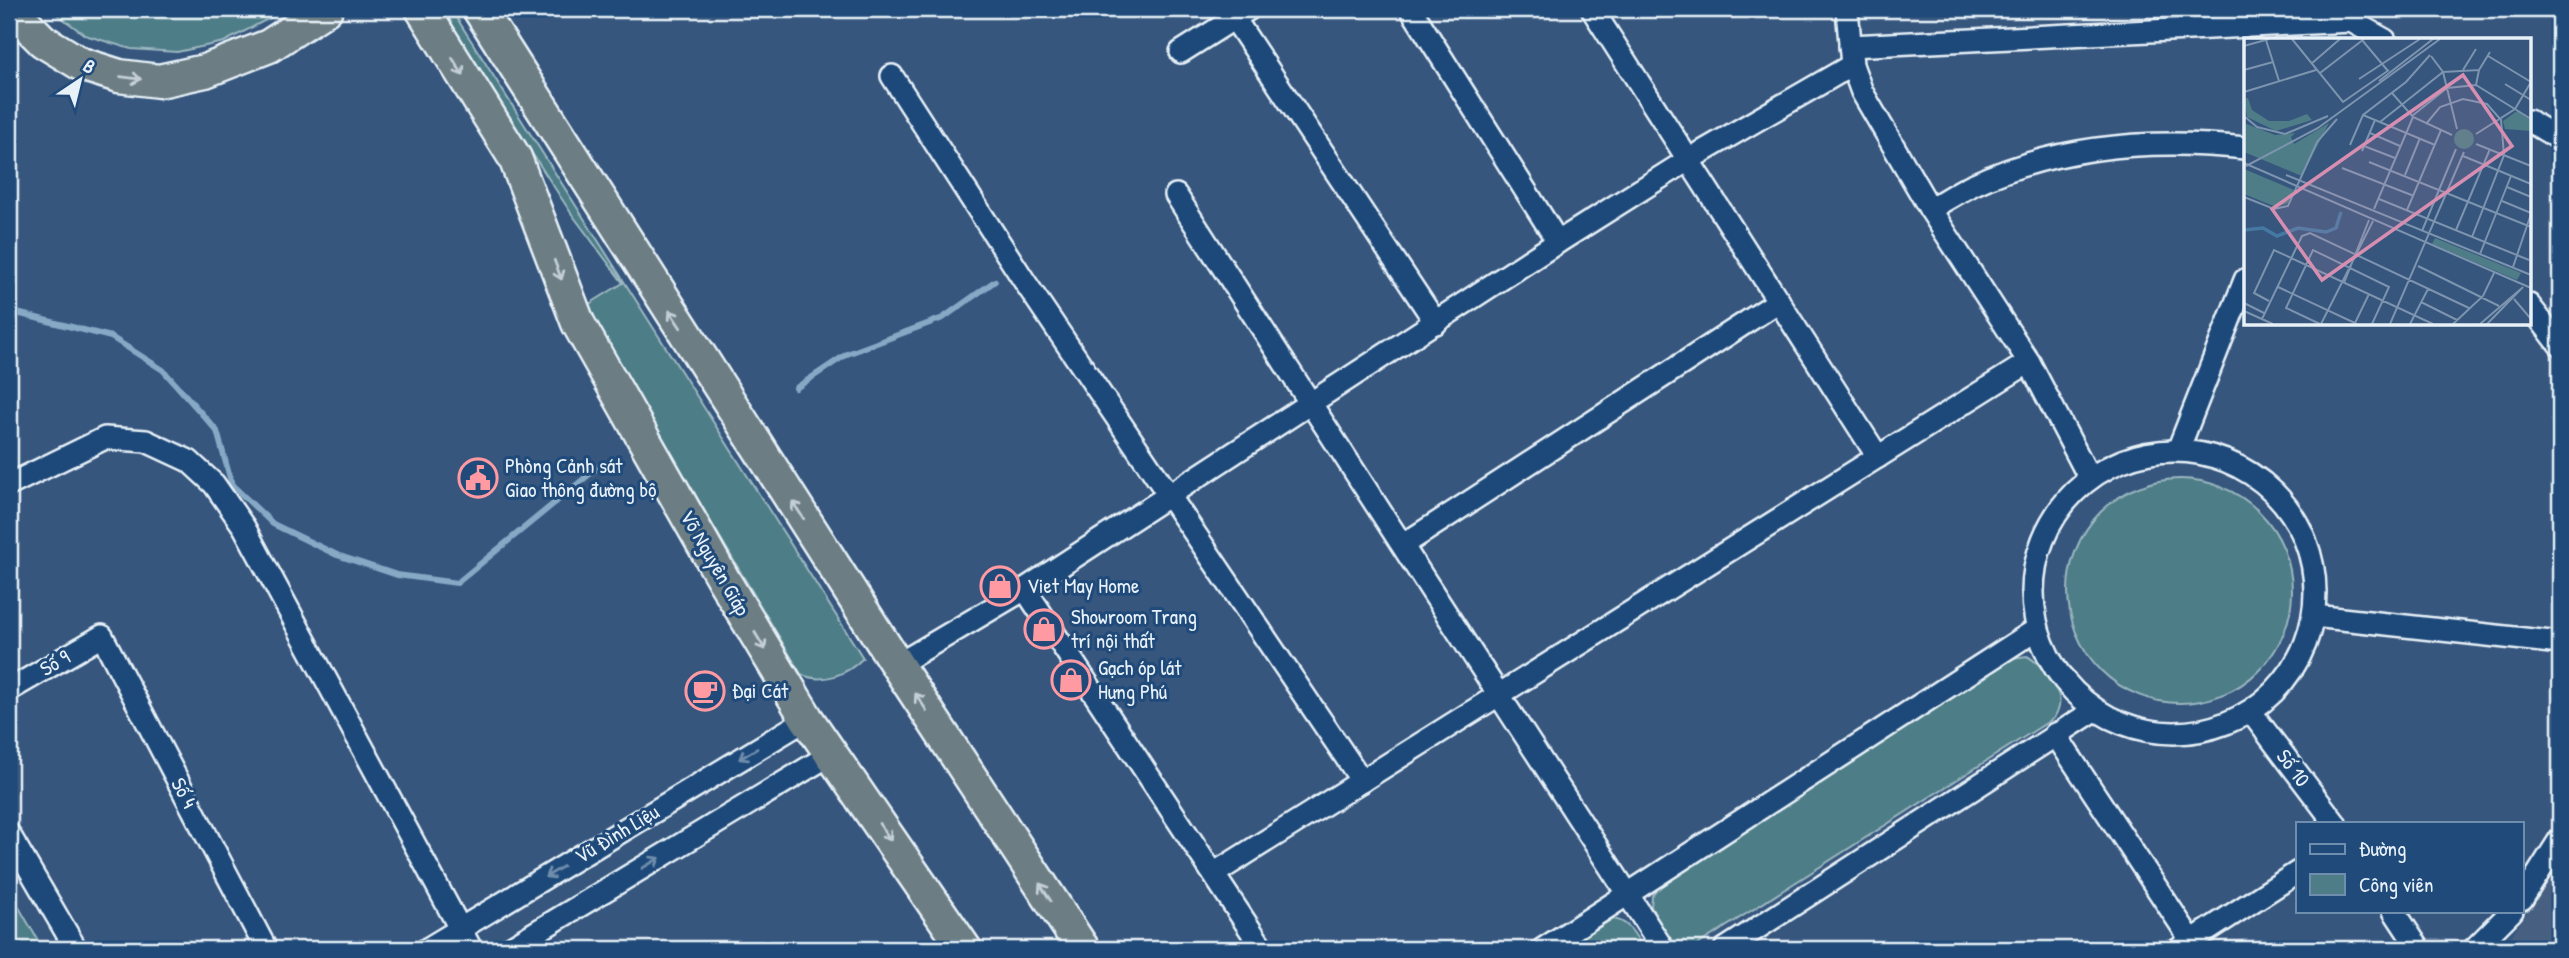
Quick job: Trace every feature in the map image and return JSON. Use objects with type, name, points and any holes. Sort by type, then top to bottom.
[{"type":"highway","points":[[11,9],[43,41],[81,64],[119,76],[159,82],[205,71],[270,46],[326,9]]},
{"type":"highway","name":"Võ Nguyên Giáp","points":[[422,9],[515,158],[578,323],[723,579],[807,719],[965,949]]},
{"type":"highway","points":[[479,9],[897,665],[1083,949]]},
{"type":"highway","points":[[502,9],[509,58]]},
{"type":"street","points":[[1411,9],[1558,242]]},
{"type":"street","points":[[1592,9],[1878,457]]},
{"type":"street","points":[[1847,9],[1851,56],[1862,92],[1930,209],[2029,362],[2090,477]]},
{"type":"street","points":[[1181,52],[1242,13],[1436,323]]},
{"type":"street","points":[[897,665],[1025,589],[1558,242],[1851,56],[2349,23],[2381,38]]},
{"type":"street","points":[[892,76],[1025,282],[1362,780]]},
{"type":"street","points":[[2530,122],[2560,139]]},
{"type":"street","points":[[1930,209],[1972,185],[2033,161],[2099,147],[2163,142],[2244,148]]},
{"type":"street","points":[[1176,195],[1663,949]]},
{"type":"street","points":[[2178,450],[2244,283]]},
{"type":"street","points":[[1403,545],[1779,301]]},
{"type":"street","points":[[2530,306],[2560,345]]},
{"type":"street","points":[[1215,873],[2029,362]]},
{"type":"street","points":[[9,485],[105,438],[146,440],[189,461],[214,484],[244,527],[471,949]]},
{"type":"street","points":[[2178,450],[2222,458],[2262,480],[2292,514],[2311,555],[2316,599],[2307,643],[2285,682],[2251,712],[2213,729],[2173,734],[2132,728],[2095,710],[2075,694],[2046,653],[2037,629],[2031,587],[2039,545],[2059,507],[2090,477],[2132,456],[2178,450]]},
{"type":"street","points":[[1025,589],[1264,949]]},
{"type":"street","points":[[2314,616],[2560,643]]},
{"type":"street","points":[[1543,949],[2037,629]]},
{"type":"street","name":"Số 9","points":[[9,690],[102,636]]},
{"type":"street","name":"Số 4","points":[[102,636],[266,949]]},
{"type":"street","points":[[1725,949],[2095,710]]},
{"type":"street","name":"Số 10","points":[[2251,712],[2333,822]]},
{"type":"street","name":"Vũ Đình Liệu","points":[[427,949],[807,719]]},
{"type":"street","points":[[2055,734],[2189,947],[2296,873]]},
{"type":"street","name":"Vũ Đình Liệu","points":[[508,949],[831,754]]},
{"type":"street","points":[[9,834],[76,949]]},
{"type":"street","points":[[2524,896],[2560,839]]},
{"type":"street","points":[[2394,912],[2419,949]]},
{"type":"street","points":[[2474,949],[2511,912]]},
{"type":"shaded area","points":[[2560,864],[2560,949],[2498,949],[2510,938]]},
{"type":"green space","points":[[50,9],[287,9],[224,42],[177,52],[131,49],[85,35]]},
{"type":"green space","points":[[438,9],[451,9],[863,658],[850,669],[826,678],[801,674],[587,313],[586,306],[623,283],[571,213]]},
{"type":"green space","points":[[2191,479],[2223,487],[2260,511],[2274,529],[2288,558],[2292,591],[2288,624],[2284,634],[2260,671],[2242,685],[2213,699],[2169,703],[2137,695],[2100,671],[2086,653],[2072,624],[2068,580],[2076,548],[2100,511],[2118,497],[2147,483]]},
{"type":"green space","points":[[2027,656],[2042,668],[2057,690],[2060,701],[2054,718],[1694,947],[1675,949],[1651,907],[1652,896],[1660,886],[2013,658]]},
{"type":"green space","points":[[9,890],[43,949],[9,949]]},
{"type":"green space","points":[[1612,919],[1623,922],[1644,949],[1565,949]]},
{"type":"waterway","points":[[796,388],[847,354],[943,318],[995,281]]},
{"type":"waterway","points":[[9,311],[111,337],[163,370],[217,431],[232,485],[273,524],[337,555],[397,575],[457,583],[602,464]]},
{"type":"place","name":"Phòng Cảnh sát Giao thông đường bộ","points":[[478,478]]},
{"type":"place","name":"Viet May Home","points":[[1000,586]]},
{"type":"place","name":"Showroom Trang trí nội thất","points":[[1044,629]]},
{"type":"place","name":"Gạch óp lát Hưng Phú","points":[[1071,680]]},
{"type":"place","name":"Đại Cát","points":[[705,691]]}]
